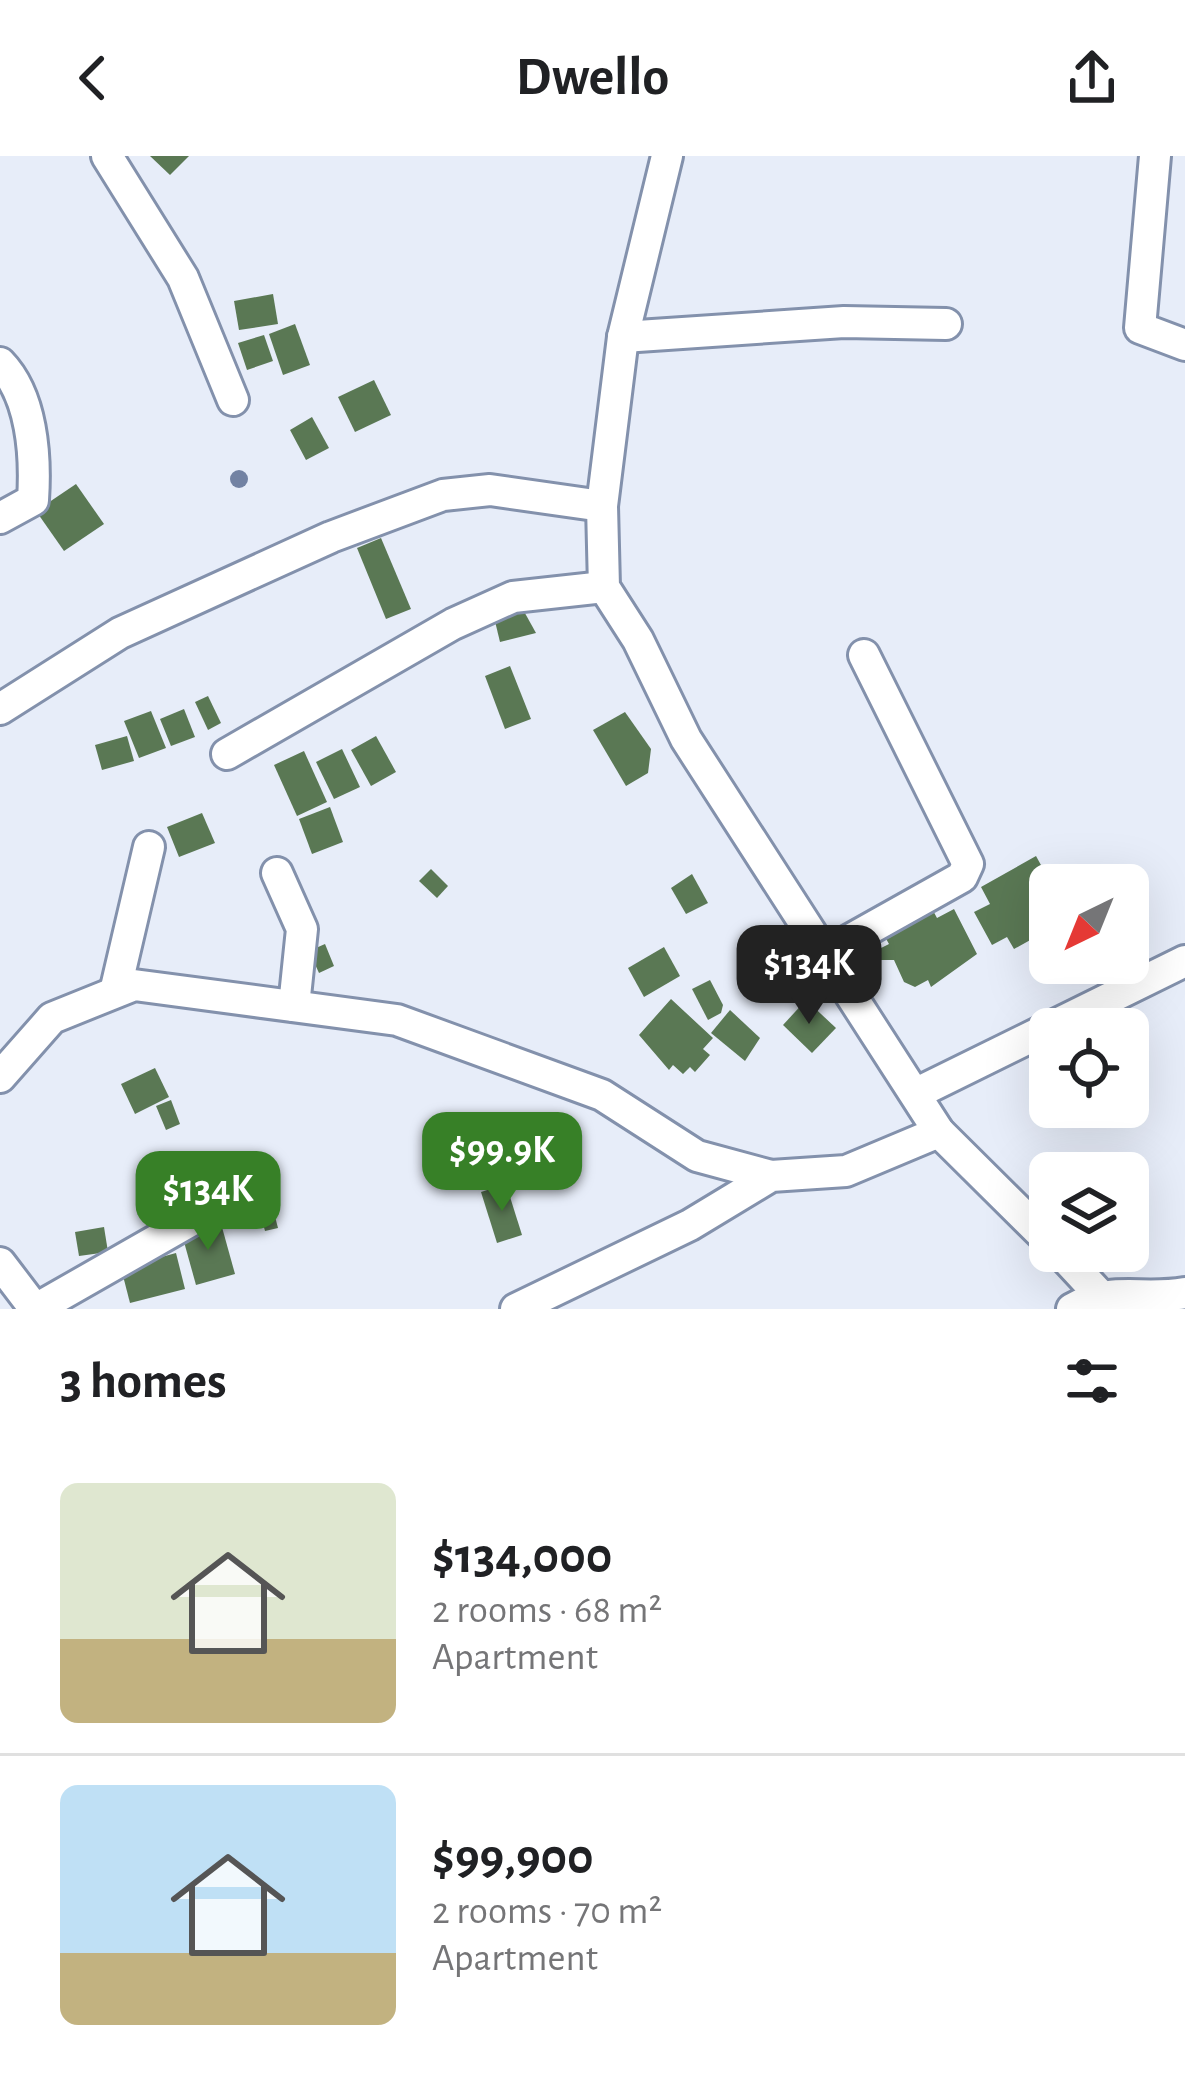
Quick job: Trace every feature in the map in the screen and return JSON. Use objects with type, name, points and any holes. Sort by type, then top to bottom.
[{"type":"street","points":[[107,156],[183,278],[233,400]]},
{"type":"street","points":[[667,156],[623,337],[602,506],[604,587],[638,640],[686,739],[821,956],[939,1132],[1029,1221]]},
{"type":"street","points":[[1156,156],[1140,328],[1185,345]]},
{"type":"street","points":[[623,337],[844,322],[946,324]]},
{"type":"street","points":[[0,363],[14,378],[35,458],[33,500],[0,518]]},
{"type":"street","points":[[0,709],[120,633],[332,537],[443,495],[490,490],[602,506]]},
{"type":"street","points":[[226,754],[513,597],[604,587]]},
{"type":"street","points":[[821,956],[962,877],[968,864],[864,655]]},
{"type":"street","points":[[116,988],[149,847]]},
{"type":"street","points":[[277,873],[302,929],[294,1006]]},
{"type":"street","points":[[917,1093],[1185,961]]},
{"type":"street","points":[[0,1077],[52,1018],[116,988],[134,985],[397,1020],[602,1095],[697,1156],[771,1176],[846,1171],[939,1132]]},
{"type":"street","points":[[516,1309],[690,1225],[771,1176]]},
{"type":"street","points":[[0,1264],[35,1309],[192,1220]]},
{"type":"street","points":[[1080,1272],[1107,1300]]},
{"type":"street","points":[[1072,1309],[1107,1300],[1185,1293]]},
{"type":"building","points":[[150,156],[189,156],[170,175]]},
{"type":"building","points":[[273,294],[278,324],[239,330],[234,301]]},
{"type":"building","points":[[295,324],[310,365],[283,375],[269,334]]},
{"type":"building","points":[[264,335],[273,361],[247,370],[238,343]]},
{"type":"building","points":[[374,380],[391,415],[355,432],[338,397]]},
{"type":"building","points":[[312,417],[329,448],[306,460],[290,430]]},
{"type":"building","points":[[76,484],[104,524],[64,551],[36,511]]},
{"type":"building","points":[[381,538],[411,609],[386,619],[357,548]]},
{"type":"building","points":[[521,606],[536,633],[500,642],[493,613]]},
{"type":"building","points":[[510,666],[531,719],[505,729],[485,676]]},
{"type":"building","points":[[208,696],[221,723],[208,730],[195,702]]},
{"type":"building","points":[[184,709],[195,737],[171,746],[160,719]]},
{"type":"building","points":[[151,711],[166,748],[139,758],[124,721]]},
{"type":"building","points":[[625,712],[651,749],[648,773],[626,786],[593,730]]},
{"type":"building","points":[[127,736],[134,761],[102,770],[95,745]]},
{"type":"building","points":[[376,736],[396,772],[371,786],[351,750]]},
{"type":"building","points":[[342,749],[360,787],[334,799],[316,762]]},
{"type":"building","points":[[304,751],[327,802],[297,816],[274,765]]},
{"type":"building","points":[[330,807],[343,842],[312,854],[299,819]]},
{"type":"building","points":[[202,813],[215,843],[179,857],[167,827]]},
{"type":"building","points":[[1036,856],[1040,864],[1029,864],[1029,941],[1014,949],[1007,937],[992,945],[974,912],[990,904],[981,887]]},
{"type":"building","points":[[431,869],[448,886],[437,898],[419,881]]},
{"type":"building","points":[[692,874],[708,903],[686,914],[671,888]]},
{"type":"building","points":[[930,905],[937,918],[954,909],[977,954],[931,987],[928,980],[915,987],[904,982],[894,960],[879,960],[877,950],[889,944],[881,930]]},
{"type":"building","points":[[325,944],[334,966],[319,973],[309,951]]},
{"type":"building","points":[[664,947],[680,976],[644,997],[628,968]]},
{"type":"building","points":[[710,980],[723,1005],[721,1013],[708,1020],[692,989]]},
{"type":"building","points":[[671,999],[713,1038],[703,1049],[710,1055],[695,1072],[690,1067],[683,1074],[673,1065],[669,1070],[639,1035]]},
{"type":"building","points":[[806,1000],[836,1028],[812,1053],[783,1025]]},
{"type":"building","points":[[730,1010],[760,1038],[745,1061],[711,1033]]},
{"type":"building","points":[[155,1068],[169,1097],[135,1114],[121,1084]]},
{"type":"building","points":[[171,1100],[180,1124],[166,1130],[156,1106]]},
{"type":"building","points":[[506,1184],[522,1235],[497,1243],[481,1192]]},
{"type":"building","points":[[273,1209],[278,1228],[265,1231],[260,1213]]},
{"type":"building","points":[[220,1220],[235,1274],[196,1285],[181,1231]]},
{"type":"building","points":[[104,1227],[108,1252],[79,1256],[75,1232]]},
{"type":"building","points":[[176,1253],[185,1289],[130,1303],[121,1268]]}]
